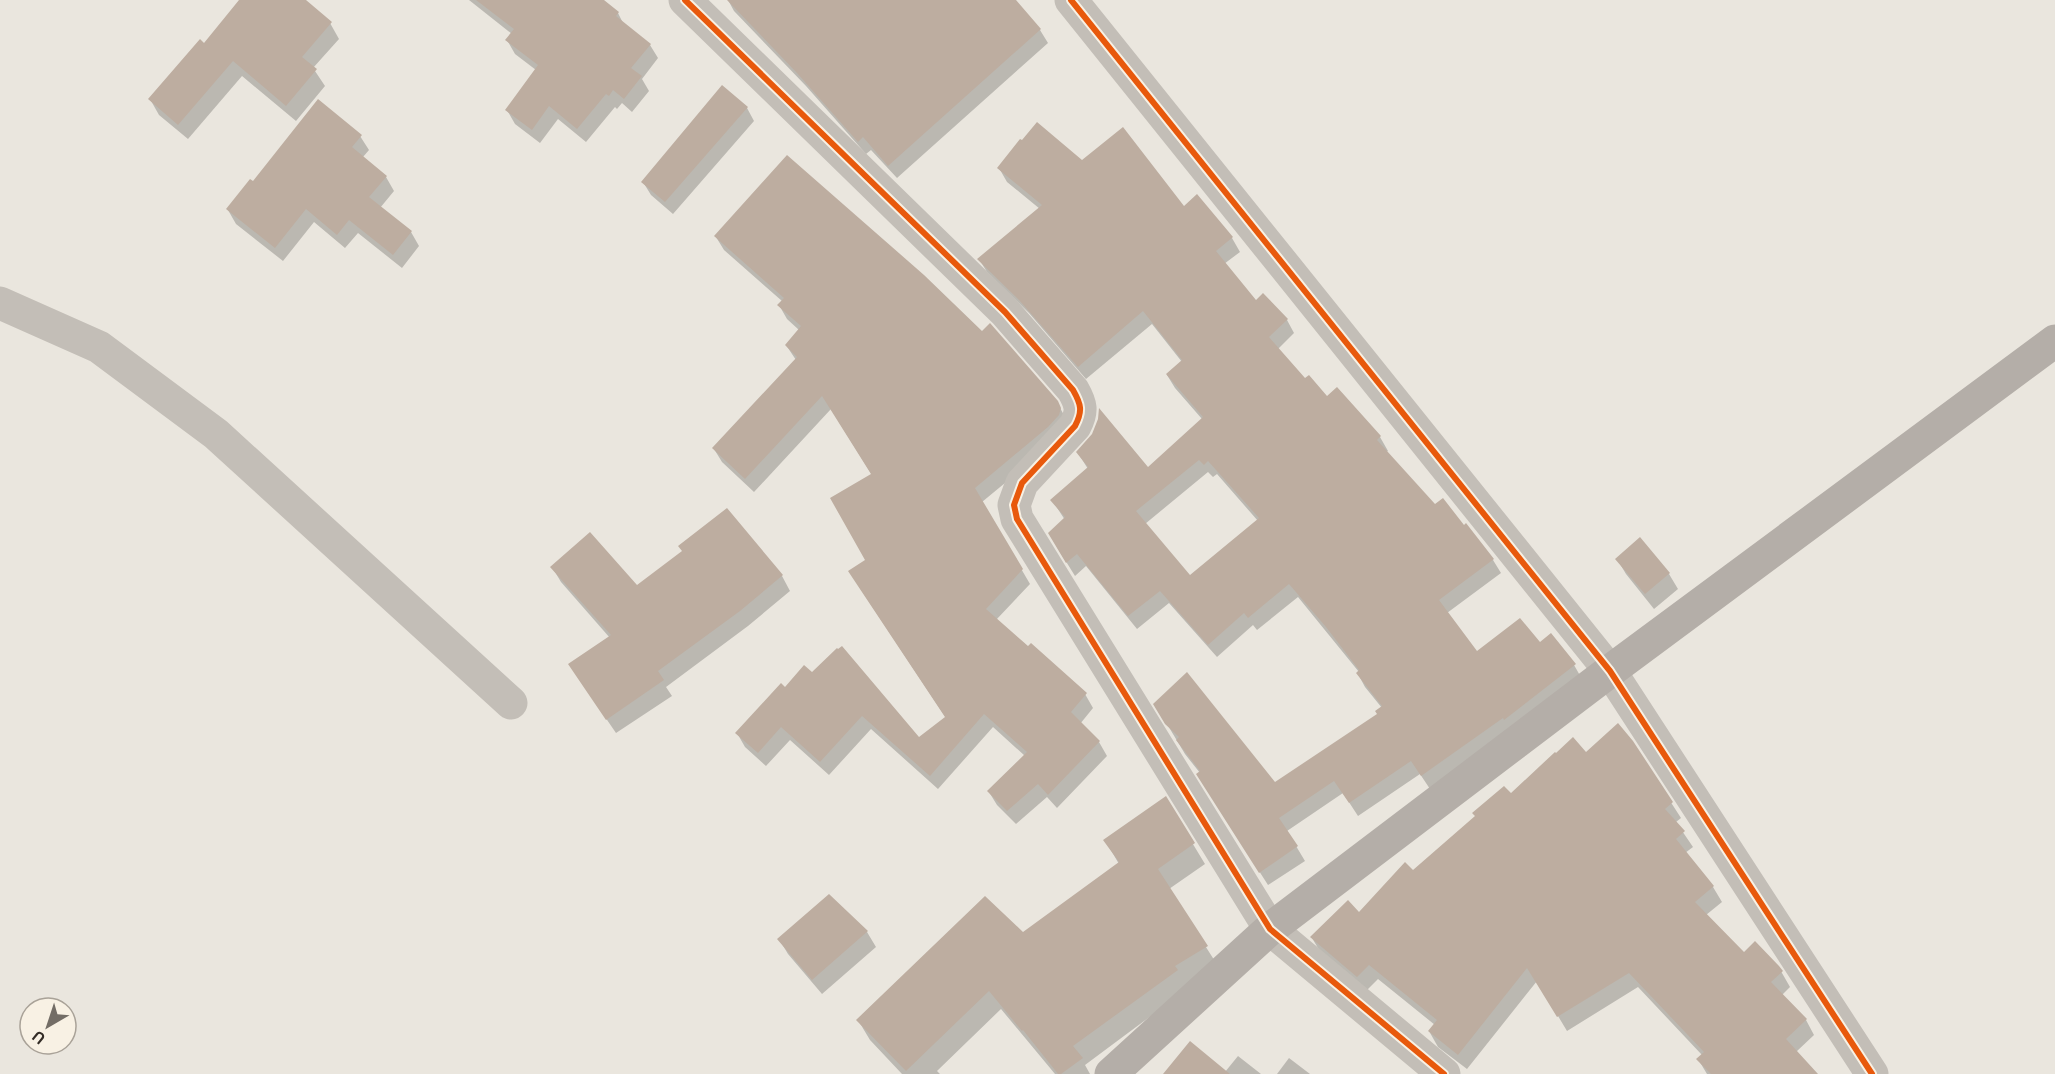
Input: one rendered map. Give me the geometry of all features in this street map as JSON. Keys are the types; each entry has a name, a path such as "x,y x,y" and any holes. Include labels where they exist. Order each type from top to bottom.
{"street":[{"path":"685,0 1005,312 1080,402 1081,415 1075,426 1022,483 1014,505 1017,519 1270,929 1444,1074"},
{"path":"1071,0 1610,671 1872,1074"},
{"path":"0,303 99,347 216,434 511,703"},
{"path":"1111,1074 1270,929 1610,671 2055,341"}],"building":[{"path":"239,0 306,0 332,22 302,57 317,69 286,106 233,61 178,125 148,99 200,39 204,43"},
{"path":"476,0 604,0 619,12 616,16 651,44 631,68 642,76 624,99 613,90 609,96 606,94 577,129 549,106 532,130 505,110 538,65 505,40 514,29"},
{"path":"727,0 1016,0 1041,29 888,166 863,137 858,142 797,73"},
{"path":"722,85 748,107 665,202 641,182"},
{"path":"318,99 362,135 352,147 387,176 369,197 412,231 393,255 349,220 337,235 306,209 275,248 226,209 250,179 253,181"},
{"path":"1037,122 1082,160 1123,127 1184,206 1197,194 1233,237 1216,251 1256,300 1263,293 1288,319 1269,337 1305,378 1309,375 1327,396 1337,387 1381,436 1377,440 1435,504 1443,498 1494,559 1439,600 1477,651 1520,618 1540,642 1551,633 1576,664 1504,720 1503,718 1421,776 1411,761 1349,803 1334,781 1279,818 1298,846 1259,873 1196,774 1200,771 1176,740 1179,737 1165,724 1153,704 1187,672 1275,782 1377,714 1375,711 1382,706 1356,673 1359,670 1289,584 1248,618 1244,613 1208,645 1160,591 1128,616 1077,554 1066,563 1048,533 1065,517 1050,500 1088,467 1076,452 1092,434 1098,419 1099,408 1148,467 1203,417 1166,374 1182,360 1143,311 1078,367 1019,300 977,259 1042,205 997,168 1020,139 1022,140","holes":["1199,460 1204,465 1208,461 1259,518 1190,575 1136,511"]},
{"path":"787,155 924,275 982,331 990,323 1058,401 1061,408 1059,415 1048,427 975,488 1023,569 986,609 1028,646 1031,643 1087,693 1071,712 1100,741 1048,795 1038,784 1007,811 987,791 1027,752 984,714 930,776 862,716 820,762 781,727 758,753 735,733 781,683 785,687 804,665 812,672 842,646 919,737 945,717 848,571 865,560 830,498 871,474 822,396 745,479 712,448 797,357 785,345 801,326 777,305 784,298 714,236"},
{"path":"727,508 783,575 740,611 658,671 664,680 606,720 568,664 611,635 550,567 590,532 637,585 682,551 678,546"},
{"path":"1640,537 1670,573 1645,594 1615,559"},
{"path":"1618,723 1633,741 1673,802 1665,809 1685,831 1676,839 1714,886 1695,902 1744,952 1755,941 1783,971 1771,982 1807,1019 1786,1039 1818,1074 1711,1074 1696,1059 1704,1052 1629,973 1557,1017 1527,968 1458,1055 1428,1031 1437,1020 1369,965 1357,977 1310,937 1348,900 1359,912 1405,862 1413,870 1475,816 1472,813 1504,786 1511,793 1573,737 1586,752"},
{"path":"1166,796 1195,843 1158,869 1208,946 1175,966 1178,970 1073,1046 1083,1058 1061,1074 1058,1074 989,991 906,1071 856,1020 985,896 1023,932 1119,862 1103,840"},
{"path":"829,894 868,931 812,980 777,939"},
{"path":"1190,1041 1230,1074 1163,1074"}],"cycle path":[{"path":"685,0 1005,312 1073,390 1080,408 1078,421 1022,483 1014,505 1017,519 1270,929 1444,1074"},
{"path":"1071,0 1610,671 1872,1074"}]}
